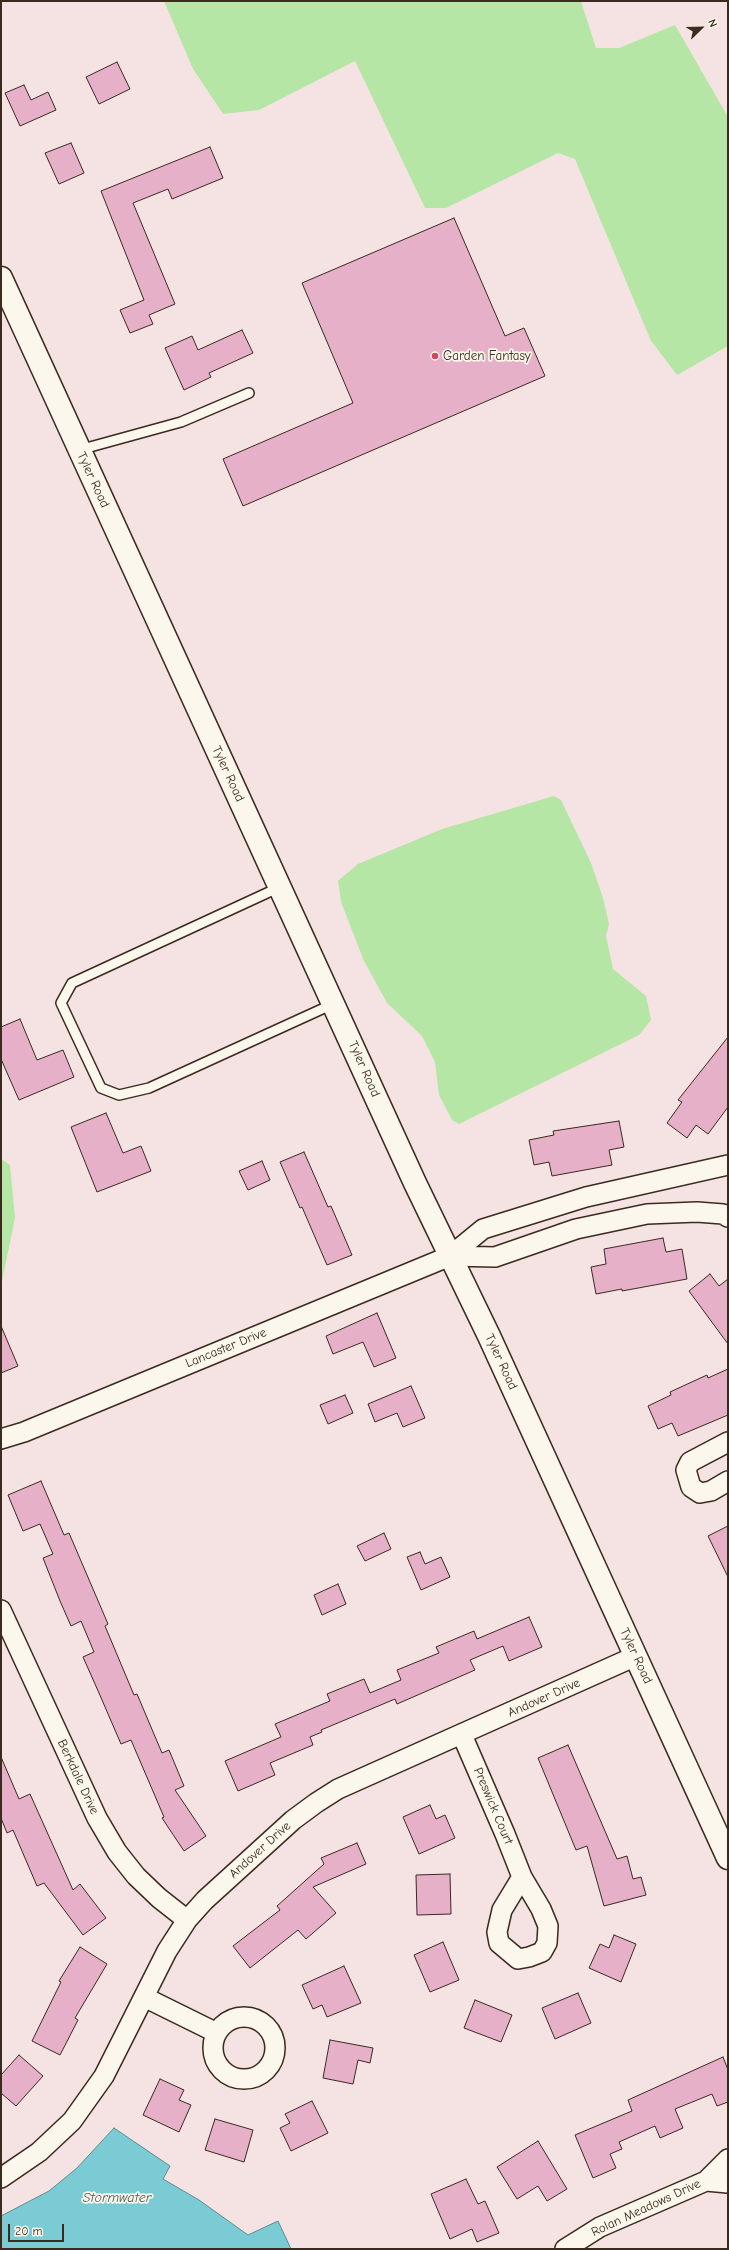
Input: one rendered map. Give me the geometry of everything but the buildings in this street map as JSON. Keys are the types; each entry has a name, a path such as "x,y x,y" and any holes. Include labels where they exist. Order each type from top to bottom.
{"street":[{"name":"Tyler Road","path":"1,278 415,1182 489,1336 728,1858"},
{"path":"450,1256 483,1230 586,1197 728,1165"},
{"path":"586,1197 593,1226"},
{"path":"450,1256 495,1257 576,1229 647,1214 697,1212 723,1214 728,1217"},
{"name":"Lancaster Drive","path":"1,1439 24,1432 450,1256"},
{"path":"728,1442 690,1462 686,1470 691,1487 700,1493 711,1491 728,1481"},
{"name":"Berkdale Drive","path":"1,1610 96,1818 117,1852 136,1876 159,1898 187,1920"},
{"name":"Andover Drive","path":"1,2178 39,2152 77,2115 104,2076 167,1951 187,1920 205,1900 293,1820 338,1789 462,1735 636,1656"},
{"name":"Preswick Court","path":"462,1735 522,1877"},
{"path":"144,1997 217,2033"},
{"name":"Rolan Meadows Drive","path":"565,2249 600,2227 706,2181 728,2159"},
{"name":"Rolan Meadows Drive","path":"706,2181 728,2183"}],"lane":[{"path":"79,450 181,422 249,393"},
{"path":"280,887 72,983 61,1003 64,1010 101,1088 119,1095 149,1088 334,1003"}],"green space":[{"path":"164,1 581,1 596,48 619,48 675,25 728,117 728,346 677,375 651,341 575,159 558,153 446,208 425,208 355,61 259,110 223,114 193,69"},
{"path":"554,796 561,800 591,863 603,898 609,924 606,936 613,969 646,996 651,1020 639,1035 459,1124 452,1120 439,1095 435,1062 422,1036 387,1003 364,961 341,902 338,881 358,864 442,829"},
{"path":"1,1159 10,1165 15,1218 1,1286"}],"water":[{"name":"Stormwater","path":"114,2128 170,2166 163,2179 199,2200 248,2235 278,2221 291,2249 1,2249 1,2216 49,2191 77,2168"}],"place":[{"name":"Garden Fantasy","path":"435,356"}]}
